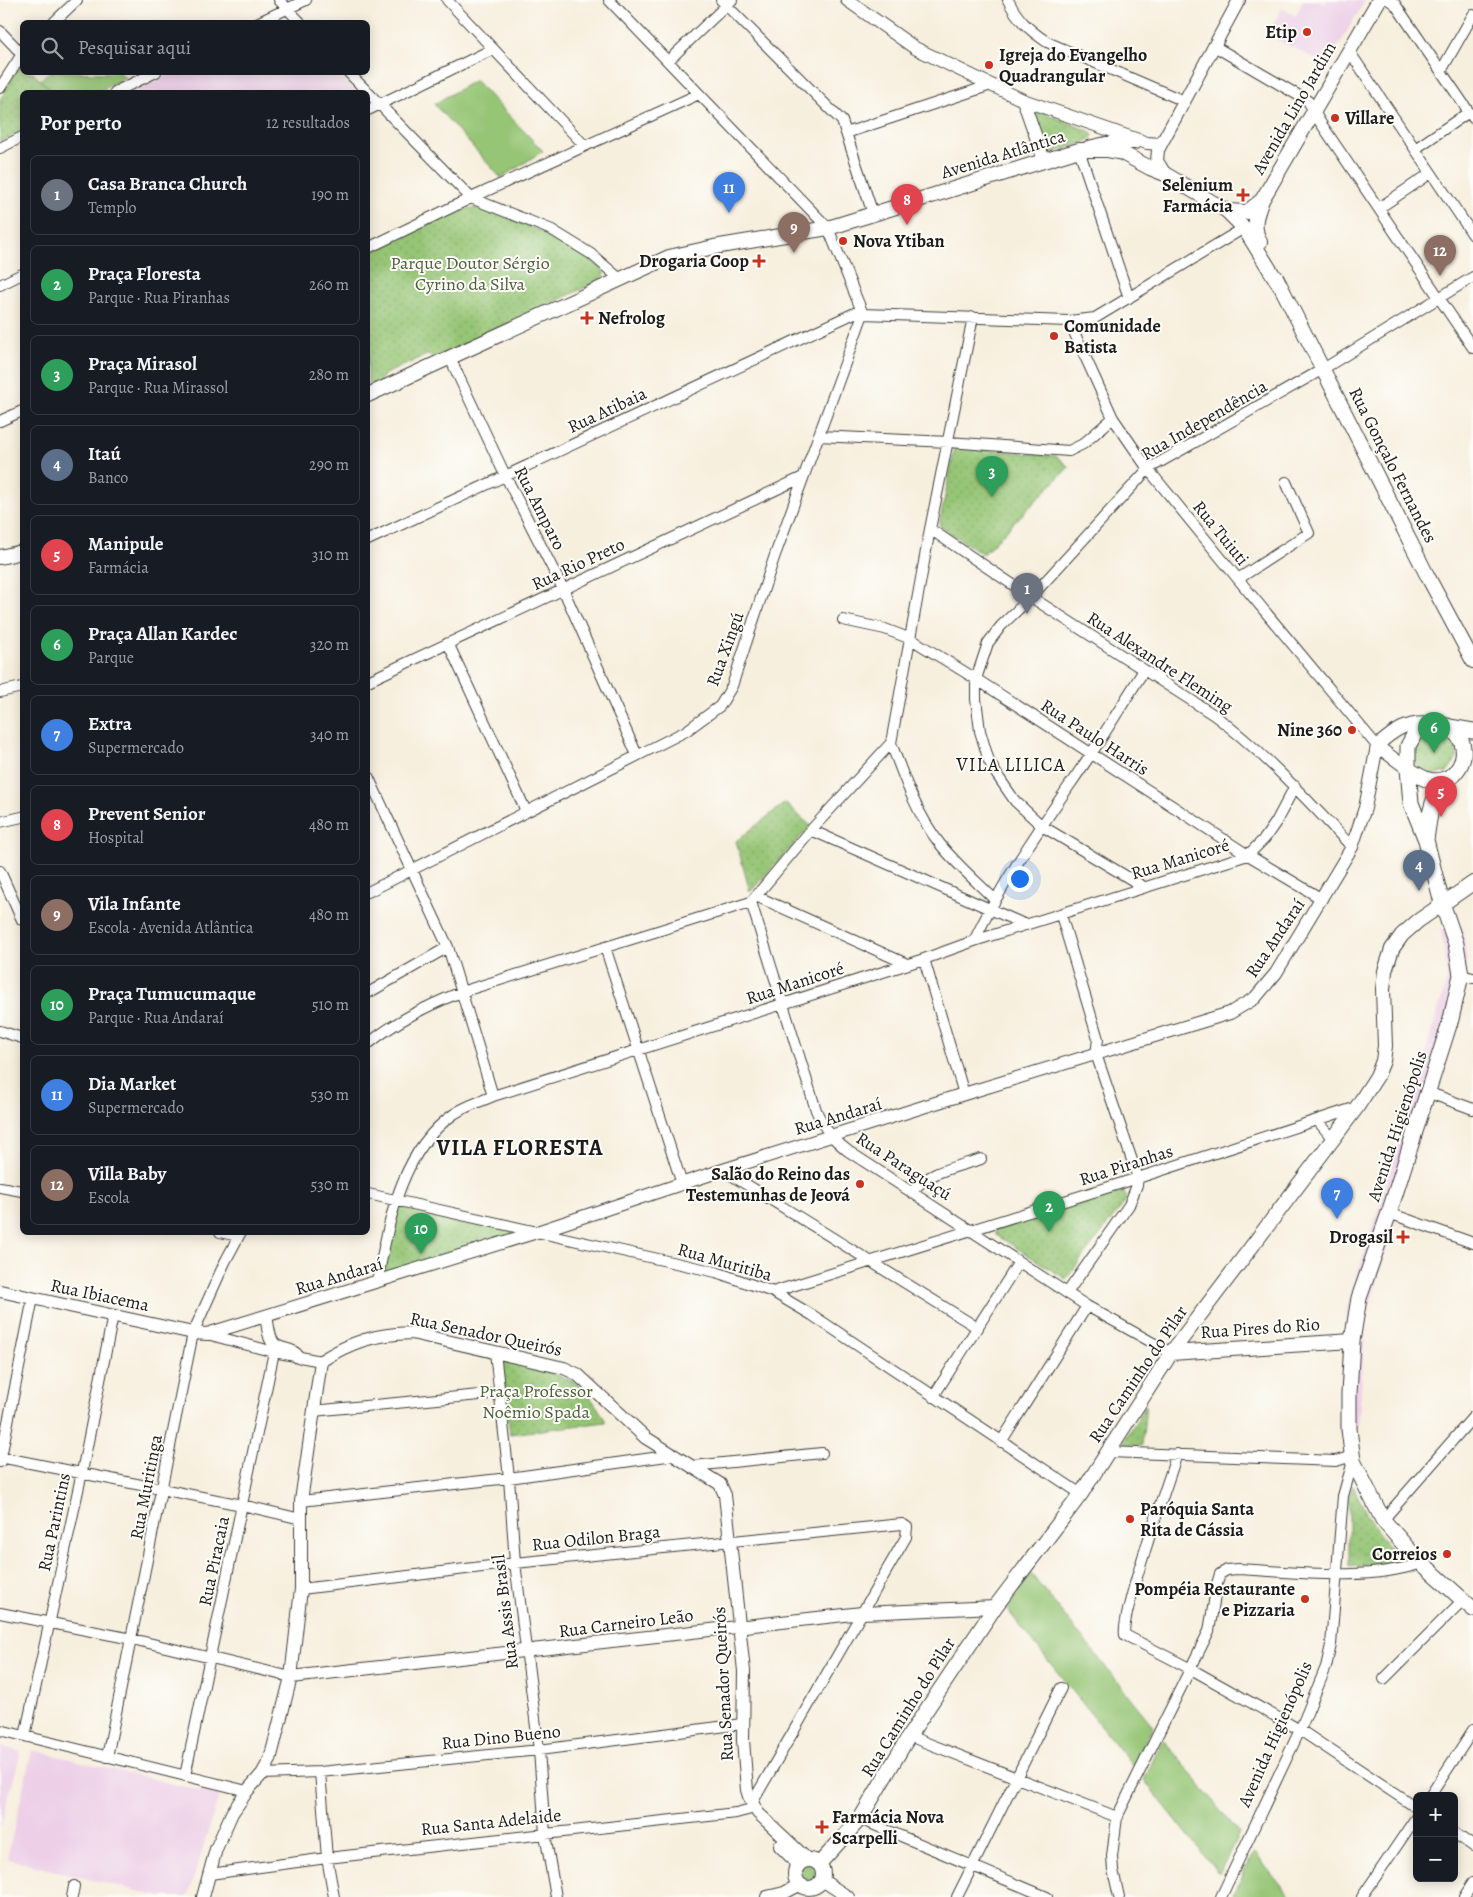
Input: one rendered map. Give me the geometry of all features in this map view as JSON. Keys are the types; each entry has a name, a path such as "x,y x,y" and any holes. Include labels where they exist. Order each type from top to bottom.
{"main road":[{"name":"Avenida Lino Jardim","path":"1227,211 1247,212 1262,200 1379,0"},
{"name":"Avenida Atlântica","path":"370,394 651,264 685,253 828,228 1079,150"},
{"name":"Rua Gonçalo Fernandes","path":"1079,150 1118,152 1165,174 1227,211 1244,228 1280,286"},
{"name":"Rua Gonçalo Fernandes","path":"1262,200 1255,217 1254,229 1280,286 1473,661"},
{"path":"0,558 20,553"},
{"path":"1473,731 1432,724 1418,730 1409,741 1408,769 1423,779 1430,781 1442,780 1473,761"},
{"path":"1448,726 1459,735 1463,748 1462,761 1453,775"},
{"name":"Avenida Higienópolis","path":"1352,1458 1349,1394 1352,1341 1359,1298 1467,976 1442,903 1426,840 1411,803 1408,769"},
{"name":"Avenida Higienópolis","path":"1426,840 1434,800 1453,775"},
{"name":"Rua Caminho do Pilar","path":"808,1863 860,1819 909,1736 995,1607 1081,1494 1171,1353 1357,1107 1378,1076 1383,1061 1385,1024 1383,989 1385,970 1392,949 1402,935 1418,921 1442,903 1473,884"},
{"name":"Rua Pires do Rio","path":"1171,1353 1352,1341"},
{"path":"1352,1458 1383,1520 1422,1563 1468,1604"},
{"path":"808,1863 823,1872 817,1888 801,1889 794,1874 808,1863"}],"street":[{"path":"56,20 77,0"},
{"path":"279,0 298,20"},
{"path":"263,20 306,0"},
{"path":"447,0 585,146"},
{"path":"609,0 828,228 862,312 1069,321 1095,318 1244,228"},
{"path":"847,0 915,48 1023,100 1147,143 1161,144"},
{"path":"1008,0 1017,17 1030,31 1047,42 1184,101"},
{"path":"1165,174 1159,166 1157,159 1161,144 1239,0"},
{"path":"1389,0 1395,4 1471,115 1415,149"},
{"path":"668,61 727,2 842,121 873,214"},
{"path":"1441,71 1473,15"},
{"path":"0,31 20,52"},
{"path":"1214,46 1308,101 1473,348"},
{"path":"370,109 493,49"},
{"path":"1349,51 1473,235"},
{"path":"0,88 20,57"},
{"path":"119,90 150,75"},
{"path":"351,75 365,90"},
{"path":"846,133 991,85"},
{"path":"370,247 471,198 699,94"},
{"path":"370,95 471,198 552,230 591,254 620,280"},
{"path":"1023,100 1044,160"},
{"path":"0,148 20,138"},
{"name":"Avenida Atlântica","path":"1079,150 1106,143 1147,143"},
{"path":"1079,150 1129,298"},
{"path":"1379,208 1431,173"},
{"path":"0,285 20,275"},
{"name":"Rua Independência","path":"1144,887 1042,826 1015,801 989,761 980,732 976,699 976,679 984,653 993,636 1148,469 1323,370 1473,277"},
{"name":"Rua Xingú","path":"370,891 686,731 711,714 726,698 738,671 774,558 862,312"},
{"name":"Rua Atibaia","path":"370,539 505,475 862,312"},
{"path":"974,317 930,529 891,743 905,783 940,844 995,900"},
{"name":"Rua Tuiuti","path":"1069,321 1113,418 1148,469 1377,746"},
{"name":"Rua Amparo","path":"450,358 505,475 563,589 637,755"},
{"path":"0,422 20,412"},
{"path":"818,436 949,442 1069,451 1083,444 1113,418"},
{"name":"Rua Rio Preto","path":"370,680 803,477"},
{"path":"1238,579 1309,533 1286,482"},
{"name":"Rua Alexandre Fleming","path":"930,529 1031,597 1195,701 1231,728 1294,786 1352,847"},
{"name":"Rua Paulo Harris","path":"843,620 885,629 911,639 1248,855 1322,900"},
{"path":"448,643 526,811"},
{"path":"974,941 989,909 1144,670"},
{"path":"0,692 20,687"},
{"path":"1408,769 1377,746 1390,734 1404,726 1432,724"},
{"path":"370,1042 388,1027 430,1005 461,992 753,899 811,830 891,743"},
{"name":"Rua Andaraí","path":"193,1333 207,1334 377,1282 537,1232 723,1170 1230,1013 1255,998 1276,973 1322,900 1352,847 1359,828 1377,746"},
{"path":"1370,782 1378,770 1394,760"},
{"path":"370,780 448,947 493,1096"},
{"name":"Rua Manicoré","path":"377,1282 396,1201 410,1165 426,1140 455,1113 493,1096 1248,855 1265,838 1276,822 1294,786"},
{"path":"0,822 20,817"},
{"path":"811,830 1026,925"},
{"path":"0,871 20,916"},
{"path":"753,899 907,964"},
{"name":"Rua Paraguaçú","path":"753,899 816,1110 821,1122 831,1136 848,1150 1087,1306 1171,1353"},
{"path":"1061,915 1098,1040 1096,1054 1138,1178 1129,1205 1067,1293"},
{"path":"370,992 448,947"},
{"path":"605,947 682,1184"},
{"path":"924,959 964,1094"},
{"path":"0,1031 20,1037"},
{"path":"1427,1092 1473,1108"},
{"name":"Rua Piranhas","path":"773,1292 1138,1178 1357,1107"},
{"path":"1317,1120 1333,1139"},
{"path":"912,1192 919,1183 930,1176 981,1159"},
{"path":"723,1170 873,1261 978,1328"},
{"path":"0,1187 20,1191"},
{"name":"Rua Muritiba","path":"370,1194 716,1272 773,1292 812,1315 1081,1494"},
{"path":"1389,1213 1473,1243"},
{"name":"Rua Muritinga","path":"107,1757 193,1333 239,1235"},
{"path":"933,1397 1019,1262"},
{"name":"Rua Ibiacema","path":"0,1291 193,1333"},
{"path":"33,1298 0,1459 82,1472 301,1519"},
{"path":"1001,1442 1087,1306"},
{"name":"Rua Parintins","path":"25,1736 82,1472 113,1315"},
{"path":"266,1316 270,1339 274,1344 295,1352 298,1357"},
{"name":"Rua Senador Queirós","path":"322,1361 341,1348 370,1337 412,1333 564,1368 577,1374 646,1438 720,1484 725,1491 744,1671 742,1724 746,1784 753,1806"},
{"path":"203,1897 216,1849 232,1813 247,1791 262,1774 270,1760 292,1677 301,1588 301,1501 322,1361 274,1352 207,1334"},
{"name":"Rua Piracaia","path":"185,1776 274,1352"},
{"name":"Rua Assis Brasil","path":"495,1352 510,1478 515,1563 539,1750 545,1834 556,1897"},
{"path":"313,1411 500,1394"},
{"path":"1383,1520 1473,1417"},
{"path":"1109,1452 1336,1461 1352,1458"},
{"path":"693,1466 822,1453"},
{"path":"1178,1454 1131,1596 1124,1631 1125,1635 1191,1669 1300,1730 1413,1805"},
{"path":"301,1501 510,1478 674,1455"},
{"name":"Avenida Higienópolis","path":"1221,1897 1300,1730 1326,1667 1331,1644 1343,1496 1352,1458"},
{"name":"Rua Odilon Braga","path":"301,1588 515,1563 895,1523 902,1524 907,1527 906,1537 862,1613"},
{"path":"1119,1897 1113,1870 1113,1837 1117,1817 1191,1669 1211,1624 1220,1574 1237,1568 1356,1574 1411,1567 1422,1563"},
{"path":"1384,1679 1468,1604"},
{"name":"Rua Carneiro Leão","path":"292,1677 862,1613 983,1606 995,1607"},
{"path":"0,1613 132,1639 292,1677"},
{"path":"808,1863 768,1824 753,1806 862,1613"},
{"path":"957,1897 1062,1688"},
{"name":"Rua Dino Bueno","path":"262,1774 320,1772 539,1750 742,1724"},
{"path":"0,1730 247,1791"},
{"path":"1433,1792 1473,1730"},
{"path":"909,1736 1117,1817"},
{"path":"320,1772 326,1858 334,1897"},
{"name":"Rua Santa Adelaide","path":"210,1874 326,1858 736,1813 753,1806"},
{"path":"860,1819 1047,1897"},
{"path":"1362,1897 1413,1822"},
{"path":"1458,1836 1473,1846"},
{"path":"1464,1897 1473,1883"},
{"path":"72,1897 74,1886"},
{"path":"817,1888 848,1897"},
{"path":"766,1897 801,1889"}],"shaded area":[{"name":"Etip","path":"1303,0 1318,0 1325,4 1327,0 1363,0 1364,2 1327,66 1267,35 1282,8 1296,16"},
{"path":"169,75 338,75 354,90 138,90"},
{"path":"1462,926 1467,960 1366,1320 1358,1433 1339,1433 1347,1307 1381,1202 1447,980 1441,929"},
{"path":"0,1746 21,1752 0,1829"},
{"path":"32,1750 219,1795 188,1897 161,1897 7,1859"}],"green space":[{"path":"20,63 20,75 35,75 51,90 20,90 20,132 0,142 0,100"},
{"path":"46,75 123,75 125,77 102,90 51,90 40,80"},
{"path":"475,80 543,151 501,178 434,104"},
{"path":"1035,109 1091,132 1093,136 1074,146 1052,153 1047,152 1032,111"},
{"name":"Parque Doutor Sérgio Cyrino da Silva","path":"478,208 491,211 547,235 592,261 604,272 603,279 435,358 427,355 385,374 378,384 370,388 370,253 460,209"},
{"path":"955,447 1056,456 1069,467 983,554 939,526"},
{"path":"1430,730 1447,734 1456,744 1457,758 1447,772 1430,775 1415,765 1416,740"},
{"path":"785,803 811,826 750,892 736,841"},
{"path":"1124,1191 1126,1201 1066,1279 996,1235 995,1228"},
{"path":"399,1206 526,1234 383,1275"},
{"name":"Praça Professor Noêmio Spada","path":"500,1359 552,1373 578,1384 594,1402 606,1422 510,1434"},
{"path":"1146,1405 1142,1445 1122,1444"},
{"path":"1353,1486 1380,1535 1403,1561 1349,1567 1349,1496"},
{"path":"1031,1574 1153,1726 1133,1766 1005,1607"},
{"path":"1163,1739 1239,1833 1219,1874 1144,1780"},
{"path":"1254,1852 1290,1897 1237,1897 1234,1894"},
{"path":"808,1863 815,1866 818,1873 815,1880 808,1883 801,1880 798,1873 801,1866"}],"place":[{"name":"Etip","path":"1307,32"},
{"name":"Igreja do Evangelho Quadrangular","path":"989,65"},
{"name":"Villare","path":"1335,118"},
{"name":"Selenium Farmácia","path":"1243,195"},
{"name":"Dia Market","path":"729,213"},
{"name":"Prevent Senior","path":"907,225"},
{"name":"Nova Ytiban","path":"843,241"},
{"name":"Vila Infante","path":"794,253"},
{"name":"Drogaria Coop","path":"759,261"},
{"name":"Villa Baby","path":"1440,276"},
{"name":"Nefrolog","path":"587,318"},
{"name":"Comunidade Batista","path":"1054,336"},
{"name":"Praça Mirasol","path":"992,497"},
{"name":"Casa Branca Church","path":"1027,614"},
{"name":"Nine 360","path":"1352,730"},
{"name":"Praça Allan Kardec","path":"1434,753"},
{"name":"Manipule","path":"1441,817"},
{"name":"Itaú","path":"1419,891"},
{"name":"Salão do Reino das Testemunhas de Jeová","path":"860,1184"},
{"name":"Extra","path":"1337,1219"},
{"name":"Praça Floresta","path":"1049,1232"},
{"name":"Drogasil","path":"1403,1237"},
{"name":"Praça Tumucumaque","path":"421,1254"},
{"name":"Paróquia Santa Rita de Cássia","path":"1130,1519"},
{"name":"Correios","path":"1447,1554"},
{"name":"Pompéia Restaurante e Pizzaria","path":"1305,1599"},
{"name":"Farmácia Nova Scarpelli","path":"822,1827"}],"district":[{"name":"VILA LILICA","path":"1011,765"},
{"name":"VILA FLORESTA","path":"520,1148"}]}
